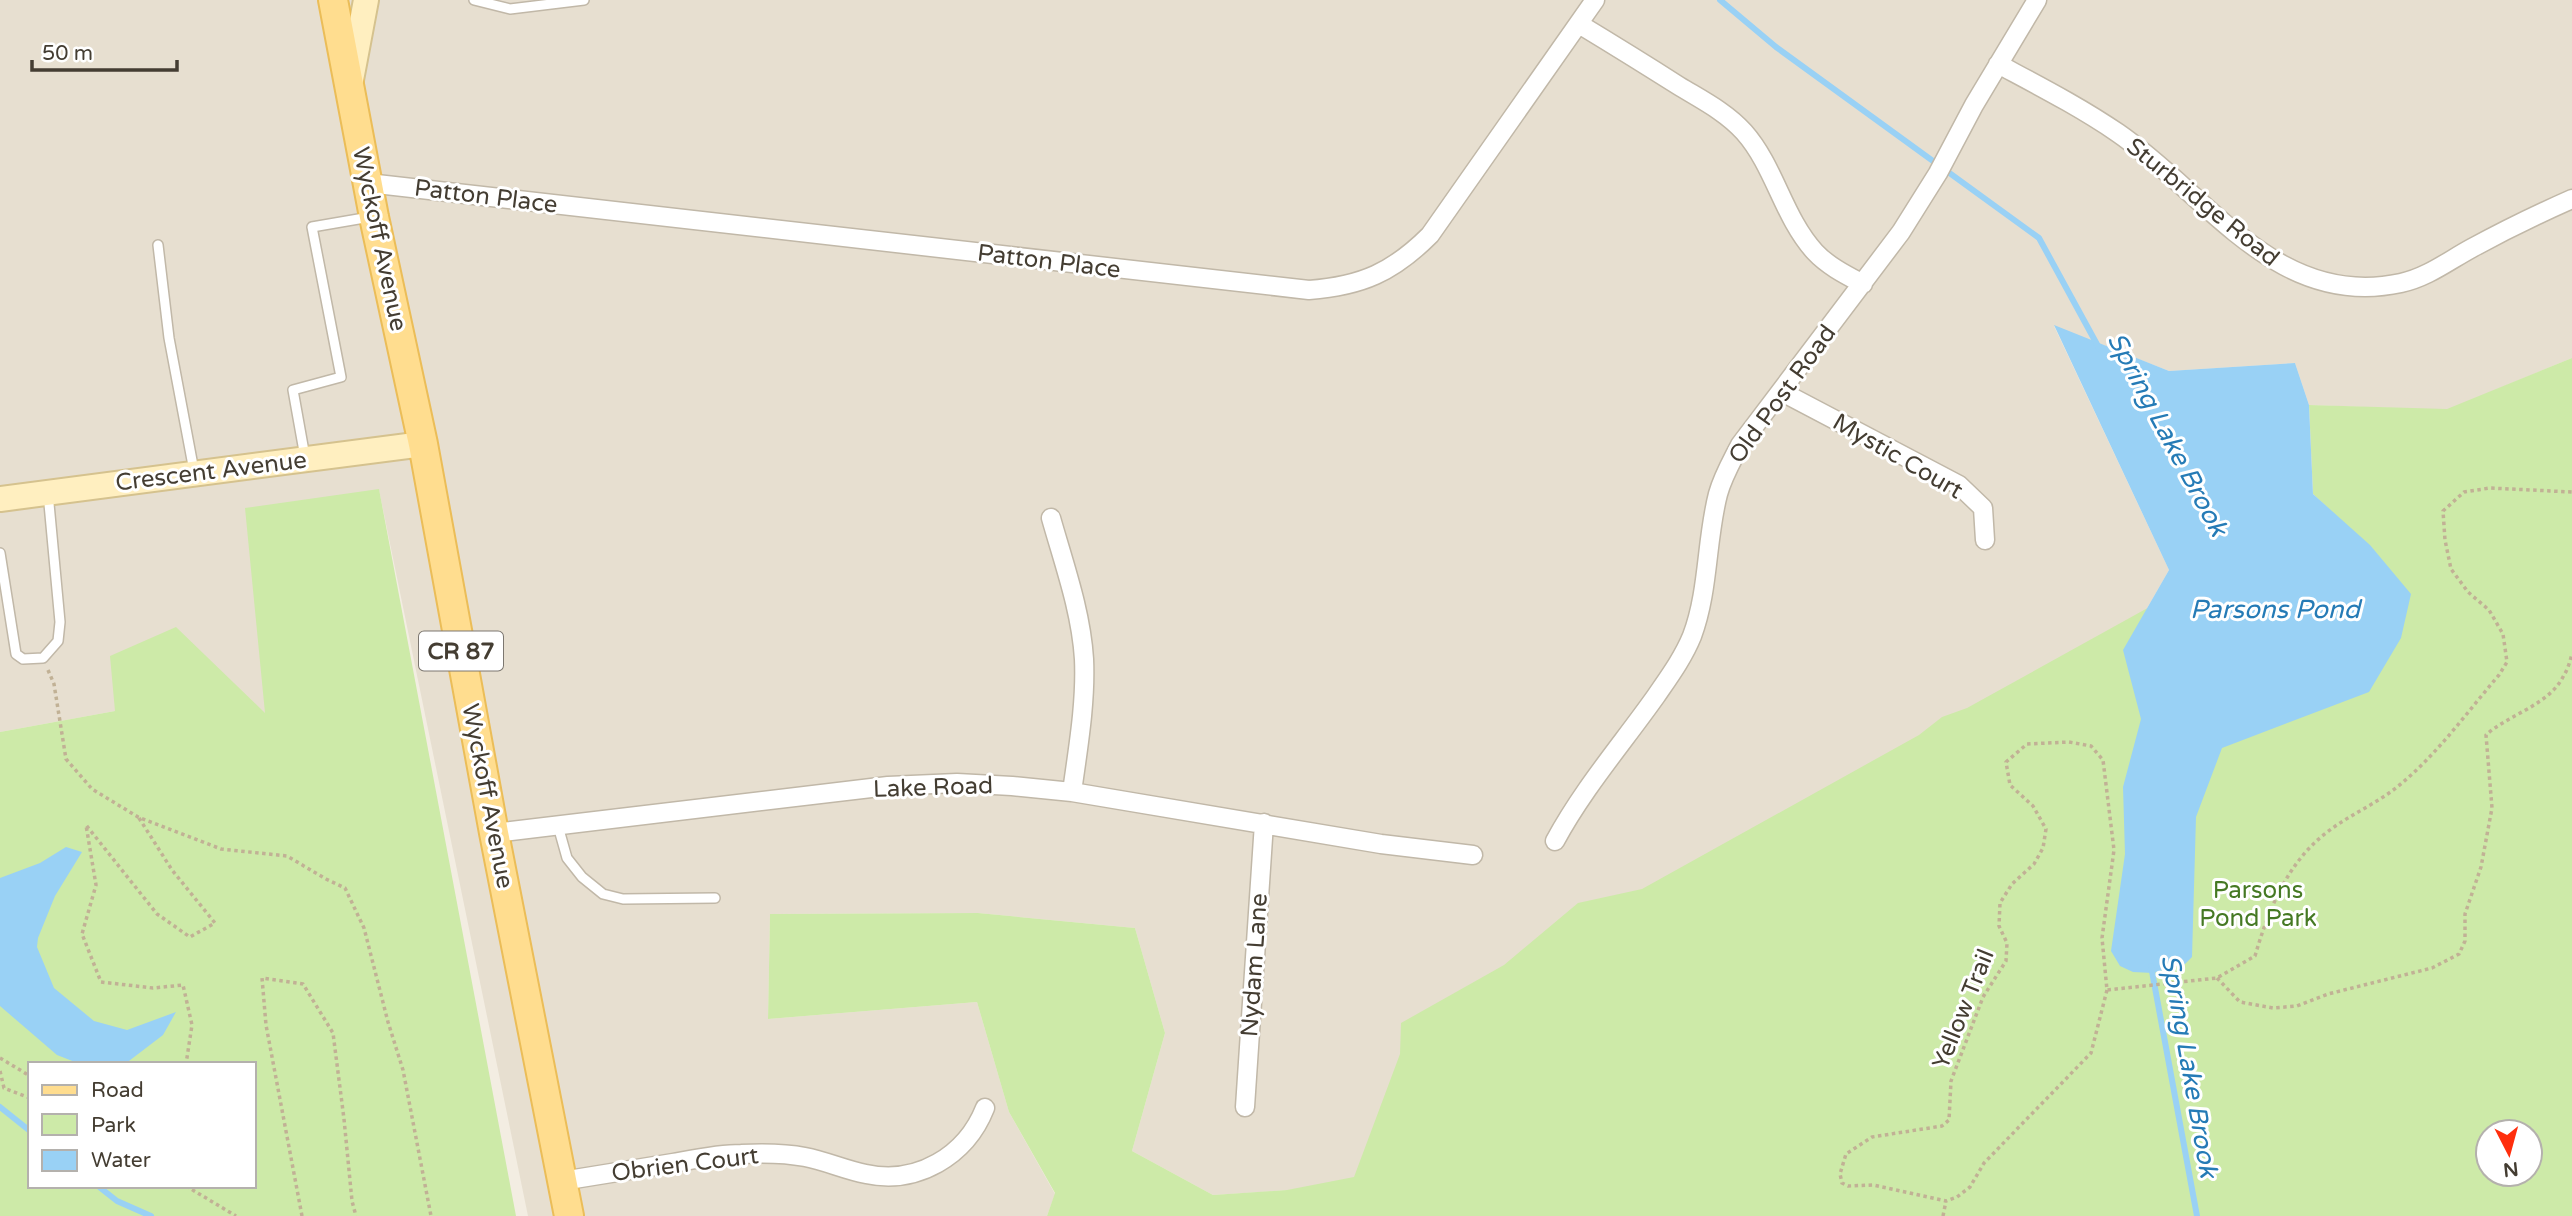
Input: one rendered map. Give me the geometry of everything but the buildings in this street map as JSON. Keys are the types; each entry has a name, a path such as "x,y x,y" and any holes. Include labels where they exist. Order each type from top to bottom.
{"main road":[{"name":"Wyckoff Avenue","path":"332,0 374,217 423,444 494,833 569,1216"}],"street":[{"name":"Wyckoff Avenue","path":"349,88 366,0"},
{"name":"Patton Place","path":"368,183 1309,290 1338,288 1366,281 1392,268 1430,235 1595,0"},
{"name":"Old Post Road","path":"1555,841 1574,807 1617,752 1680,660 1692,635 1718,494 1740,445 1863,284 1926,193 2037,0"},
{"path":"1579,24 1725,114 1762,155 1801,233 1815,252 1831,266 1863,284"},
{"name":"Sturbridge Road","path":"1998,64 2118,133 2154,160 2266,257 2316,281 2342,286 2371,287 2402,283 2430,273 2523,221 2572,199"},
{"name":"Mystic Court","path":"1782,391 1959,485 1983,508 1986,540"},
{"name":"Crescent Avenue","path":"0,499 423,444"},
{"path":"1051,518 1079,622 1084,659 1084,696 1072,792"},
{"name":"Lake Road","path":"494,833 888,786 957,783 1072,792 1371,843 1473,855"},
{"name":"Nydam Lane","path":"1245,1107 1264,823"},
{"name":"Obrien Court","path":"562,1181 726,1154 766,1153 805,1157 865,1174 888,1177 910,1174 932,1167 952,1154 969,1138 985,1108"}],"lane":[{"path":"474,0 510,9 584,0"},
{"path":"305,458 293,390 341,377 312,227 374,217"},
{"path":"158,245 169,338 194,472"},
{"path":"0,553 16,654 23,659 43,658 58,641 60,622 48,492"},
{"path":"558,826 567,858 582,877 603,894 623,899 715,898"}],"path":[{"path":"2107,990 2217,978 2255,956 2272,906 2305,852 2326,833 2375,803 2420,767 2499,675 2507,662 2502,634 2489,610 2468,592 2451,569 2445,540 2444,511 2464,492 2490,488 2572,492"},
{"path":"2217,978 2239,1002 2273,1008 2297,1006 2328,994 2432,968 2459,954 2465,941 2465,914 2481,867 2492,808 2486,735 2499,723 2545,698 2564,678 2572,654"},
{"path":"43,658 54,684 66,759 92,789 138,817 221,849 287,856 345,888 364,928 403,1070 431,1216"},
{"name":"Yellow Trail","path":"2069,742 2091,747 2103,760 2114,850 2102,938 2107,990 2091,1053 1984,1163 1970,1187 1946,1201 1873,1185 1848,1186 1842,1183 1840,1174 1846,1154 1872,1137 1942,1126 1949,1120 1951,1081 1983,997 2006,961 2007,943 1999,926 2000,903 2012,884 2034,864 2043,848 2046,829 2033,806 2010,785 2006,762 2027,744 2069,742"},
{"path":"138,817 172,870 215,923 190,937 157,914 86,825 96,884 82,934 101,982 153,988 183,985 192,1025 186,1062"},
{"path":"302,1216 266,1024 262,978 303,984 333,1033 356,1216"},
{"path":"0,1058 28,1075"},
{"path":"0,1071 4,1088 28,1097"},
{"path":"189,1188 236,1216"},
{"path":"1943,1216 1946,1201"}],"shaded area":[{"path":"0,0 2572,0 2572,358 2447,410 2309,405 2295,363 2169,371 2054,326 2169,570 2123,650 1351,1186 1213,1195 1132,1151 1165,1033 1135,928 978,913 770,914 768,1019 977,1002 1009,1112 1055,1194 1047,1216 528,1216 379,490 266,714 115,711 0,732"}],"green space":[{"name":"Parsons Pond Park","path":"2572,358 2572,1216 1047,1216 1055,1193 1009,1112 977,1002 768,1019 770,914 978,913 1135,928 1165,1033 1132,1151 1213,1195 1287,1190 1354,1177 1400,1054 1401,1023 1504,965 1578,903 1642,889 1919,735 1942,717 1967,708 2328,508 2313,494 2309,405 2447,409"},
{"path":"379,489 516,1216 0,1216 0,732 115,711 110,656 176,627 265,713 245,508"}],"water":[{"name":"Parsons Pond","path":"2054,325 2169,371 2295,363 2309,405 2313,494 2370,545 2411,594 2401,638 2369,692 2222,748 2196,817 2192,957 2185,964 2153,973 2133,972 2120,966 2111,951 2125,854 2123,787 2141,719 2123,650 2169,570"},
{"path":"66,847 82,852 55,896 38,938 37,947 54,988 94,1021 127,1030 176,1012 163,1035 128,1062 75,1062 57,1055 0,1006 0,878 40,863"}],"waterway":[{"name":"Spring Lake Brook","path":"1720,0 1776,47 2039,238 2099,348"},
{"name":"Spring Lake Brook","path":"2151,966 2197,1216"},
{"path":"0,1107 28,1129"},
{"path":"101,1188 117,1201 151,1216"}]}
